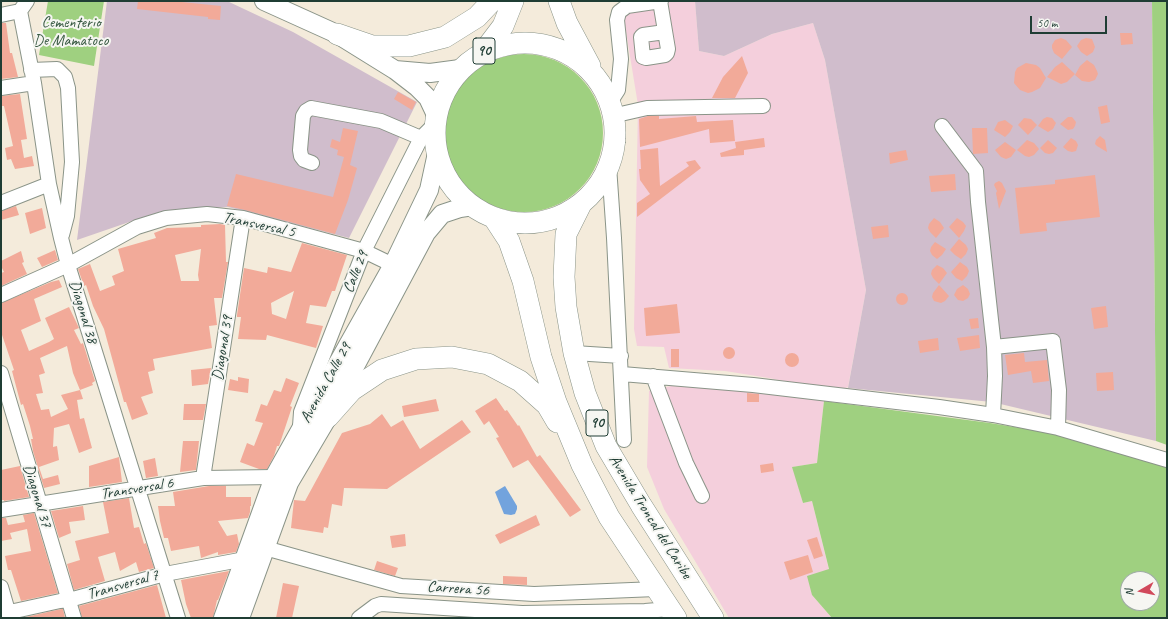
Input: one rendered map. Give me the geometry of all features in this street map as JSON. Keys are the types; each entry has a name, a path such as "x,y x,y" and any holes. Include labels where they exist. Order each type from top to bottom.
{"highway":[{"path":"337,34 372,46 409,46 445,37 477,17 492,1"},
{"name":"90","path":"513,1 502,26 484,51 460,69 444,90 431,126 435,138 437,153 444,173 457,192 472,206 494,218 512,222 530,223 542,221 566,213 581,204 597,187 609,166 614,147 615,128 605,90 594,74 567,23 559,1"},
{"name":"90","path":"484,51 513,42 543,43 571,54 594,74"},
{"name":"Avenida Troncal del Caribe","path":"581,204 566,234 564,276 566,307 574,353 585,393 606,446 641,505 713,618"},
{"name":"Avenida Troncal del Caribe","path":"494,218 509,241 523,281 541,357 556,402 582,465 609,517 673,614"},
{"path":"328,418 352,390 382,370 416,358 452,356 488,364 520,381 546,405 582,465"}],"main road":[{"path":"264,1 337,34 395,70 417,87 428,98 431,126"},
{"path":"395,70 430,73 460,69"},
{"name":"Avenida Calle 29","path":"223,618 274,477 393,265 429,190 437,153"},
{"name":"Avenida Calle 29","path":"240,618 289,483 328,418 426,234 442,214 472,206"}],"street":[{"path":"665,32 661,1 628,6 619,12 617,20 621,59 618,90 611,110 763,106"},
{"path":"1,15 23,6"},
{"name":"Diagonal 38","path":"23,6 32,76 49,184 61,238 68,265 178,618"},
{"path":"1,88 32,76 57,69 65,77 68,88 72,162 67,216 61,238"},
{"path":"312,163 304,160 301,156 300,150 303,116 306,111 311,108 381,122 431,126"},
{"name":"Calle 29","path":"301,429 301,412 364,251 431,126"},
{"path":"942,126 976,171 994,347 995,376 993,415"},
{"path":"609,166 622,374 624,440"},
{"path":"1,203 49,184"},
{"name":"Transversal 5","path":"1,295 68,265 138,227 166,218 207,214 243,218 364,251 393,265"},
{"name":"Diagonal 39","path":"203,478 243,218"},
{"path":"994,347 1053,341 1059,390 1058,428"},
{"path":"574,353 620,356"},
{"name":"Diagonal 37","path":"1,373 74,618"},
{"path":"622,374 753,385 939,407 993,415 1058,428 1167,460"},
{"path":"653,376 686,463 702,496"},
{"name":"Transversal 6","path":"1,510 203,478 274,477"},
{"name":"Carrera 56","path":"265,548 401,586 534,594 656,589"},
{"name":"Transversal 7","path":"6,614 69,600 165,574 245,559"},
{"path":"1,587 6,614"},
{"path":"359,618 375,606 381,604 522,613 645,611 673,614"}],"shaded area":[{"path":"107,1 227,1 293,32 417,102 349,238 228,207 172,211 138,219 77,240"},
{"path":"621,1 695,1 699,51 724,56 772,34 813,23 825,60 866,290 848,387 840,390 812,387 725,371 669,368 664,347 637,346 634,329 638,105"},
{"path":"695,1 1152,1 1156,441 992,402 848,388 866,290 825,60 813,23 772,34 724,56 699,51"},
{"path":"671,386 759,389 824,401 817,463 793,467 803,503 812,501 829,570 812,595 832,618 729,618 664,509 647,467 649,391"}],"green space":[{"name":"Cementerio De Mamatoco","path":"48,1 104,1 94,66 39,55"},
{"path":"1152,1 1167,1 1167,445 1156,441"},
{"path":"532,54 547,57 561,63 580,77 590,89 600,110 603,133 600,156 590,177 580,189 568,199 547,209 532,212 516,212 501,209 480,199 468,189 458,177 448,156 446,148 445,125 448,110 458,89 468,77 480,67 501,57 509,55"},
{"path":"824,401 990,423 1081,438 1167,464 1167,618 832,618 812,595 807,576 829,569 812,501 803,503 792,467 817,463"}],"water":[{"path":"505,486 517,506 515,514 504,514 495,492"}],"building":[{"path":"138,1 172,1 221,6 220,20 208,19 208,17 137,9"},
{"path":"1,23 6,23 10,53 12,53 18,77 1,79"},
{"path":"1120,33 1132,33 1133,44 1121,45"},
{"path":"1061,38 1066,40 1072,47 1062,59 1054,53 1052,48 1055,40"},
{"path":"1086,38 1092,39 1095,47 1093,52 1087,56 1081,52 1077,46 1081,40"},
{"path":"742,56 748,73 735,98 712,98 723,77"},
{"path":"1087,60 1094,65 1098,74 1095,80 1089,82 1082,81 1075,75 1080,66"},
{"path":"1062,62 1075,74 1067,82 1061,84 1047,77 1055,67"},
{"path":"1026,63 1036,65 1040,68 1046,78 1040,88 1028,93 1020,90 1014,83 1017,68"},
{"path":"398,92 416,102 412,110 394,99"},
{"path":"20,94 27,139 21,140 24,158 32,156 34,166 15,169 11,159 7,160 5,148 13,146 4,106 1,106 1,96"},
{"path":"1107,105 1110,122 1101,124 1098,107"},
{"path":"648,116 659,116 659,119 696,116 697,122 733,120 735,141 710,143 709,129 640,147 639,119"},
{"path":"1047,117 1052,118 1056,123 1053,129 1048,132 1038,126 1043,119"},
{"path":"1068,117 1072,117 1076,122 1073,129 1068,130 1060,124"},
{"path":"1024,118 1031,119 1037,125 1028,135 1018,125"},
{"path":"1005,120 1013,126 1005,137 994,130 998,122"},
{"path":"343,128 358,131 350,165 357,168 348,200 335,234 227,206 236,174 333,197 344,157 337,155 338,150 330,147 332,139 340,142"},
{"path":"972,128 987,128 988,153 973,154"},
{"path":"1100,136 1105,140 1107,152 1095,144 1096,140"},
{"path":"764,138 765,147 744,150 744,155 721,157 720,153 736,148 735,142"},
{"path":"1071,138 1076,141 1078,145 1076,151 1072,152 1063,147"},
{"path":"1027,140 1034,143 1039,149 1034,155 1029,157 1017,150"},
{"path":"1048,140 1057,148 1053,153 1049,154 1045,153 1040,148"},
{"path":"1005,142 1016,150 1011,157 1006,159 1001,157 995,150"},
{"path":"658,148 660,186 689,166 686,162 695,160 701,168 637,217 637,203 650,194 640,180 640,150"},
{"path":"906,150 908,160 890,164 889,153"},
{"path":"955,174 956,190 931,192 929,176"},
{"path":"1095,175 1100,217 1046,223 1047,231 1020,234 1015,188 1055,184 1055,180"},
{"path":"999,181 1002,183 1006,191 999,209 996,193 997,191 994,185"},
{"path":"16,206 19,215 1,220 1,211"},
{"path":"42,208 46,228 30,234 25,213"},
{"path":"934,218 940,222 944,228 936,238 928,228 929,224"},
{"path":"957,218 966,226 959,238 949,227"},
{"path":"201,225 225,225 226,262 228,262 222,298 214,298 217,325 209,326 212,348 153,359 155,370 148,372 153,393 141,397 148,414 132,420 126,402 124,402 104,329 93,306 86,285 84,286 78,269 90,264 100,291 115,285 112,276 124,271 118,249 156,238 154,233 167,228 201,227","holes":["201,249 198,275 199,281 181,281 175,255"]},
{"path":"888,225 889,237 873,239 871,227"},
{"path":"959,239 968,249 966,254 961,259 950,250"},
{"path":"935,242 946,249 937,259 930,251"},
{"path":"302,243 347,255 335,291 332,291 326,307 310,305 306,323 323,326 316,348 267,335 266,340 238,339 241,317 237,317 237,315 244,268 267,273 268,267 291,272","holes":["294,291 286,319 272,314 271,303"]},
{"path":"55,250 58,260 42,267 37,258"},
{"path":"21,251 24,262 22,263 27,274 1,286 1,273 4,272 1,266 1,261"},
{"path":"960,262 967,267 969,271 967,276 962,281 956,278 951,272"},
{"path":"937,265 943,268 947,273 939,284 931,274 932,270"},
{"path":"59,280 62,287 34,299 41,321 21,330 29,351 54,339 45,318 69,307 79,328 74,330 81,344 83,343 95,381 92,383 93,385 80,390 83,399 77,400 80,419 84,418 92,448 79,453 69,424 54,428 53,447 57,446 59,460 39,467 43,479 58,475 60,484 44,488 33,451 31,439 33,439 30,426 23,404 21,405 12,371 14,370 1,332 1,303","holes":["67,346 73,373 80,390 61,395 68,409 51,417 49,409 41,410 36,394 43,393 39,375 45,373 40,358"]},
{"path":"939,285 949,296 941,303 934,301 932,297"},
{"path":"963,285 968,289 970,294 968,298 963,301 958,300 954,295 957,289"},
{"path":"900,293 904,293 908,299 904,305 900,305 896,301 896,297"},
{"path":"677,304 680,333 646,336 644,308"},
{"path":"1106,306 1108,327 1094,329 1091,308"},
{"path":"978,318 979,328 971,329 969,319"},
{"path":"979,335 980,348 960,351 957,338"},
{"path":"938,338 939,350 920,353 918,341"},
{"path":"731,347 734,348 734,358 727,359 724,358 723,351 724,348"},
{"path":"671,349 679,349 679,367 671,367"},
{"path":"789,353 795,353 799,357 799,363 795,367 789,367 785,363 785,357"},
{"path":"1024,353 1025,362 1047,360 1049,381 1033,383 1031,371 1008,375 1005,355"},
{"path":"211,368 208,384 192,386 191,370"},
{"path":"1113,372 1114,390 1097,391 1096,373"},
{"path":"238,377 249,379 248,393 228,390 230,379 238,381"},
{"path":"286,378 299,383 290,406 292,407 279,446 277,446 274,456 267,469 259,469 240,462 247,443 254,446 263,423 255,421 261,404 267,406 274,390 281,392"},
{"path":"747,393 759,394 759,402 747,402"},
{"path":"496,398 505,411 507,410 518,426 519,425 537,457 540,455 581,510 570,517 528,460 513,468 496,438 499,437 489,421 484,425 475,411"},
{"path":"436,399 439,411 404,417 402,406"},
{"path":"184,404 206,404 203,420 183,420"},
{"path":"382,414 391,427 403,420 420,449 462,420 471,432 387,489 344,488 342,506 332,504 328,528 324,527 323,533 291,528 294,500 305,501 342,433 370,424"},
{"path":"183,441 199,441 196,470 180,472"},
{"path":"119,457 122,482 89,487 89,466"},
{"path":"155,458 158,476 146,478 143,461"},
{"path":"773,463 774,471 761,473 760,465"},
{"path":"20,466 29,497 4,501 1,500 1,470"},
{"path":"209,486 226,486 226,497 251,497 251,506 248,518 218,521 227,536 237,534 239,544 236,552 218,555 218,552 201,558 199,546 171,551 168,538 164,538 158,506 175,506 173,492"},
{"path":"129,498 134,528 139,527 154,568 139,572 136,562 120,571 115,552 98,557 105,581 74,590 67,564 80,560 75,541 109,533 103,502"},
{"path":"83,506 85,520 69,522 71,533 59,538 51,511"},
{"path":"34,513 58,593 21,601 11,570 8,570 5,556 31,551 27,529 10,533 12,539 1,541 1,518 6,518 8,525 25,522 23,515"},
{"path":"536,515 540,525 500,544 495,535"},
{"path":"405,534 406,546 392,548 390,536"},
{"path":"817,537 823,556 814,559 807,540"},
{"path":"808,555 813,572 790,580 784,562"},
{"path":"377,561 398,568 395,576 374,570"},
{"path":"229,571 217,600 213,618 191,618 186,604 181,580"},
{"path":"503,576 527,577 527,585 503,584"},
{"path":"283,583 299,586 292,618 276,618"},
{"path":"157,585 166,618 82,618 79,606"},
{"path":"61,609 63,609 65,618 26,617"}]}
